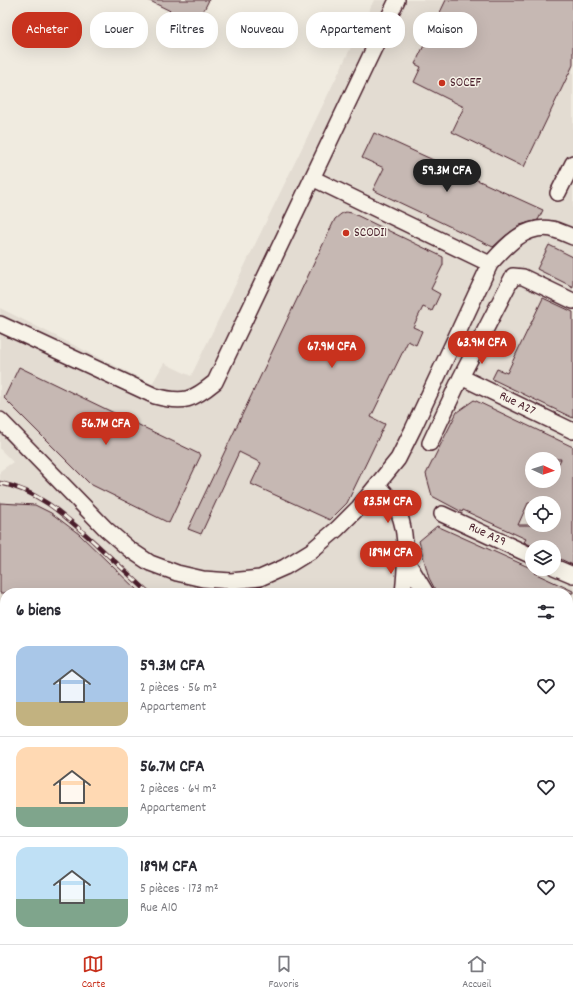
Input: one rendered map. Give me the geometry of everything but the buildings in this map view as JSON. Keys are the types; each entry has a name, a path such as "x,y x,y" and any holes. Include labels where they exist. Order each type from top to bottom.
{"street":[{"path":"0,324 155,396 186,400 200,394 215,382 397,0"},
{"path":"558,193 573,163"},
{"path":"312,178 490,264"},
{"path":"0,420 106,529 129,549 150,563 177,573 203,579 231,582 260,578 285,567 311,551 337,529 378,485 398,458 490,264 504,248 520,235 546,228 573,237"},
{"path":"430,443 461,377 513,276 523,277 573,301"},
{"name":"Rue A27","path":"461,377 573,431"},
{"path":"378,485 394,503 400,515 406,560 403,588"},
{"name":"Rue A29","path":"442,514 525,553"},
{"path":"406,560 423,588"},
{"path":"561,569 573,575"}],"shaded area":[{"path":"374,0 573,0 573,588 0,588 0,471 13,462 0,449 0,308 152,384 164,363 191,376 351,48 405,48 405,12 368,12"}],"railway":[{"path":"0,483 28,492 52,506 84,533 144,588"}],"place":[{"name":"SOCEF","path":"442,83"},
{"name":"SCODI1","path":"346,233"}]}
